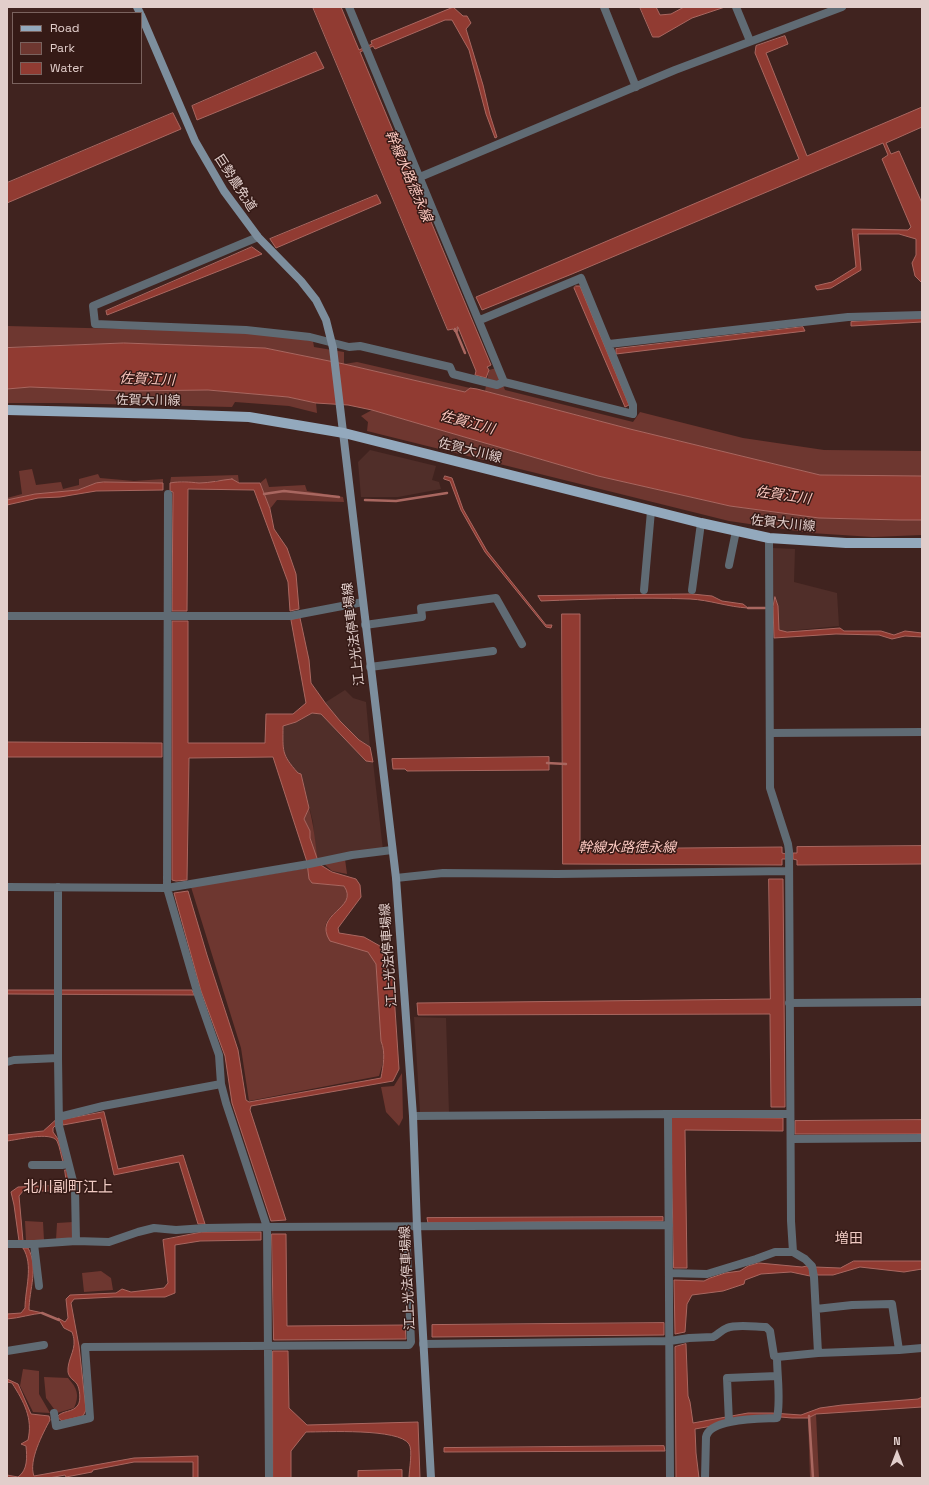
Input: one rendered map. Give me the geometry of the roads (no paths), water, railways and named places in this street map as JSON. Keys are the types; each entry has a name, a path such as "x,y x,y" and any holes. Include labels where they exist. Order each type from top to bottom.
{"main road":[{"name":"巨勢農免道","path":"142,19 195,141 224,191 258,237 316,300 326,320 332,345 341,417"},
{"name":"佐賀大川線","path":"7,410 248,417 344,433 736,532 769,538 846,543 922,543"},
{"name":"江上光法停車場線","path":"341,417 396,878 413,1116 417,1227 431,1478"}],"street":[{"path":"349,7 480,320 504,382"},
{"path":"604,7 636,87"},
{"path":"736,7 750,41"},
{"path":"420,177 750,41 842,7"},
{"path":"258,237 94,306 95,324 246,330 310,338 332,345 349,347 360,346 450,367 452,374 486,383 497,385 504,382 633,414 633,405 581,278 480,320"},
{"path":"609,344 848,317 922,314"},
{"path":"168,494 167,888 198,995 219,1055 221,1084 226,1103 267,1227 276,1345 269,1478"},
{"path":"644,590 651,511"},
{"path":"692,590 700,523"},
{"path":"729,565 736,532"},
{"path":"769,538 770,788 789,851 791,1221 793,1252"},
{"path":"365,625 422,617 421,608 496,598 522,644"},
{"path":"7,616 290,616 362,602"},
{"path":"370,667 493,651"},
{"path":"770,732 922,732"},
{"path":"7,887 167,888 352,855 392,850"},
{"path":"396,878 443,873 557,874 789,871"},
{"path":"58,888 59,1121 65,1164 76,1189 76,1241"},
{"path":"789,1003 922,1002"},
{"path":"7,1062 14,1060 58,1058"},
{"path":"59,1121 103,1106 221,1084"},
{"path":"668,1114 669,1225 677,1274 670,1341 670,1478"},
{"path":"413,1116 790,1114"},
{"path":"791,1139 922,1138"},
{"path":"32,1165 65,1164"},
{"path":"7,1244 76,1241 109,1242 154,1228 176,1230 267,1227 669,1225"},
{"path":"54,1416 56,1426 90,1418 85,1347 409,1345 411,1342 406,1227"},
{"path":"26,1244 39,1286"},
{"path":"677,1274 707,1274 775,1252 793,1252 805,1258 812,1266 814,1277 818,1353"},
{"path":"816,1309 852,1305 892,1304 899,1350"},
{"path":"423,1344 670,1341 689,1338 713,1337 731,1327 766,1327 770,1331 774,1356 777,1357 778,1415 729,1418 710,1429 707,1432 705,1478"},
{"path":"7,1351 44,1345"},
{"path":"777,1357 818,1353 922,1348"},
{"path":"729,1418 727,1378 777,1376"}],"water":[{"path":"313,7 341,7 359,50 372,44 371,41 453,7 463,16 467,16 471,23 466,29 497,137 495,138 486,114 469,50 452,20 445,20 375,49 373,46 360,52 491,365 487,367 489,370 486,378 475,375 476,371 458,327 458,331 455,332 453,329 448,330"},
{"path":"640,7 656,7 660,15 671,14 684,7 725,7 692,18 659,37 653,37"},
{"path":"785,36 788,44 766,53 807,156 922,107 922,127 886,143 891,154 899,151 922,203 922,283 915,276 912,263 916,255 916,239 899,234 858,234 861,270 831,288 817,290 815,286 832,282 856,267 852,229 908,230 911,227 882,159 888,155 883,143 572,274 482,310 476,297 799,159 755,53 756,46"},
{"path":"316,52 324,68 197,120 192,106"},
{"path":"173,113 181,129 7,203 7,183"},
{"path":"377,195 381,203 276,248 270,239"},
{"path":"252,247 262,254 107,315 106,311"},
{"path":"576,286 580,286 629,405 625,407 574,288"},
{"path":"922,318 922,322 851,326 851,322"},
{"path":"803,327 805,331 616,354 616,349"},
{"name":"佐賀江川","path":"124,343 265,348 344,364 465,392 470,388 477,389 630,429 820,475 922,476 922,520 819,518 730,506 598,476 372,410 348,405 316,403 288,397 208,390 126,391 30,387 7,389 7,348"},
{"path":"445,476 452,478 463,509 487,551 546,625 552,625 551,628 546,627 485,552 461,510 450,481 444,479"},
{"path":"232,479 239,483 260,483 270,509 274,529 287,548 296,574 299,609 290,611 288,582 254,490 188,489 187,611 172,611 173,492 170,491 170,483 203,483"},
{"path":"96,483 163,483 163,490 96,491 60,497 38,498 7,505 7,500 35,494 78,490"},
{"path":"692,594 712,596 722,601 743,604 748,608 690,599 634,598 541,601 538,596"},
{"path":"775,597 778,606 779,630 787,632 840,628 844,631 881,631 894,635 905,631 922,633 922,637 905,636 892,639 879,635 836,634 774,638 773,607"},
{"path":"562,614 580,614 580,849 782,847 782,853 786,854 786,859 782,859 782,865 563,864"},
{"path":"300,618 309,660 311,683 340,721 359,740 370,747 373,762 366,761 321,714 312,713 296,722 283,726 284,752 292,767 301,774 309,808 304,819 310,831 310,838 319,864 332,872 356,879 360,885 361,897 338,928 339,933 364,937 380,946 388,971 393,979 399,1069 393,1081 251,1106 250,1110 286,1220 271,1221 232,1103 225,1056 201,991 174,893 188,891 238,1050 246,1100 249,1102 381,1078 384,1055 381,1041 376,964 368,952 330,941 326,932 327,924 331,917 346,900 347,894 344,886 312,883 309,879 307,862 273,757 189,758 187,880 172,880 172,621 188,621 188,743 265,743 266,714 293,714 306,703 291,620"},
{"path":"7,742 162,743 162,757 7,757"},
{"path":"549,757 549,770 407,771 405,769 393,769 392,759"},
{"path":"922,846 922,864 797,865 797,860 793,859 793,853 797,853 797,847"},
{"path":"769,879 783,879 785,1107 771,1107 770,1014 418,1015 417,1003 770,999"},
{"path":"7,990 192,990 194,995 7,994"},
{"path":"104,1112 118,1169 183,1155 205,1224 198,1224 179,1162 114,1175 101,1118 63,1125 62,1120"},
{"path":"671,1117 783,1118 783,1131 685,1130 687,1268 674,1268"},
{"path":"922,1120 922,1134 795,1134 795,1121"},
{"path":"55,1121 56,1125 53,1128 53,1132 58,1139 65,1161 63,1162 58,1143 54,1138 41,1136 7,1141 7,1135 43,1131"},
{"path":"65,1170 67,1170 71,1191 23,1191 19,1196 23,1241 19,1241 11,1192 18,1187 63,1185 66,1182"},
{"path":"663,1217 663,1221 428,1223 427,1218"},
{"path":"202,1232 261,1232 261,1240 200,1241 175,1245 175,1293 165,1297 74,1299 71,1303 79,1346 86,1410 83,1416 62,1421 57,1417 62,1413 76,1408 80,1398 78,1386 69,1376 68,1372 74,1345 73,1335 72,1332 64,1328 58,1318 65,1322 68,1318 66,1299 70,1295 116,1293 122,1289 131,1292 164,1288 168,1283 163,1240"},
{"path":"272,1234 286,1234 287,1326 405,1325 406,1339 274,1340"},
{"path":"23,1248 28,1248 33,1263 33,1279 29,1310 43,1313 7,1319 7,1314 21,1313 25,1308 28,1262"},
{"path":"854,1261 922,1261 922,1269 904,1272 860,1267 833,1275 817,1275 815,1267 840,1268"},
{"path":"759,1263 802,1267 807,1266 810,1270 810,1276 791,1272 761,1274 745,1280 744,1284 723,1291 692,1295 687,1304 685,1332 675,1334 674,1280 704,1281 725,1273 740,1271 748,1266"},
{"path":"664,1323 664,1335 432,1337 432,1325"},
{"path":"686,1344 688,1396 693,1423 748,1413 801,1415 820,1408 918,1399 922,1397 922,1407 816,1414 808,1418 769,1416 695,1429 699,1478 676,1478 675,1347"},
{"path":"273,1351 288,1351 289,1408 307,1425 418,1422 420,1478 409,1478 411,1455 410,1447 409,1444 402,1439 391,1435 377,1433 306,1432 291,1451 291,1478 273,1478"},
{"path":"7,1379 18,1384 31,1414 49,1416 50,1420 40,1439 33,1463 34,1476 134,1458 198,1456 198,1478 193,1478 193,1462 134,1462 66,1477 65,1475 49,1478 7,1478 7,1475 18,1477 24,1471 27,1459 26,1446 21,1444 28,1440 29,1424 24,1404 12,1383 7,1382"},
{"path":"664,1446 665,1451 444,1452 444,1448"},
{"path":"402,1470 402,1478 358,1478 358,1471"}],"waterway":[{"name":"幹線水路徳永線","path":"455,329 465,353"},
{"path":"264,494 284,491 339,497"},
{"path":"365,500 396,501 447,493"},
{"path":"748,608 765,608"},
{"path":"547,763 566,764"},
{"path":"42,1313 59,1320"},
{"path":"809,1416 813,1478"}],"district":[{"name":"北川副町江上","path":"68,1188"},
{"name":"増田","path":"849,1239"}]}
